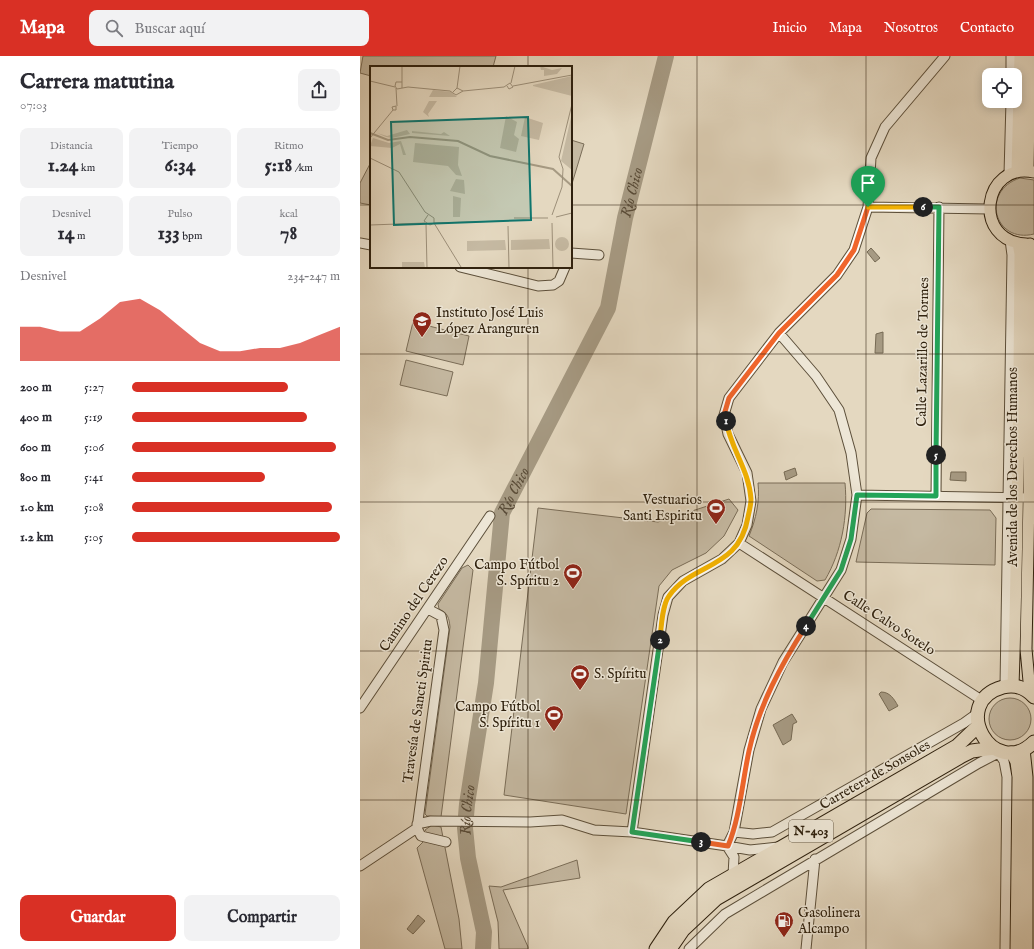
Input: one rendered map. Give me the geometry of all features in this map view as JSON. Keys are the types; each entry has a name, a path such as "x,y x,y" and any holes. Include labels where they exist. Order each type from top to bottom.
{"highway":[{"name":"N-403","path":"980,713 993,692 1028,688"},
{"path":"980,713 981,735 999,753"},
{"name":"Carretera de Sonsoles","path":"656,949 674,922 709,889 957,746 980,713"},
{"name":"N-403","path":"999,753 1031,746"},
{"name":"Carretera de Sonsoles","path":"670,949 683,930 716,899 962,756 972,751 999,753"}],"main road":[{"path":"1020,56 1022,172"},
{"path":"1022,172 1030,56"},
{"path":"1022,172 1001,180 994,189 990,198 989,209 995,228 1014,242 1032,243"},
{"name":"Avenida de los Derechos Humanos","path":"1014,242 1020,254 1022,498 1030,669 1028,688"},
{"name":"Avenida de los Derechos Humanos","path":"1028,688 1016,650 1029,254 1032,243"},
{"path":"1027,949 1027,777 1031,746"},
{"path":"999,753 1016,762 1018,777 1016,949"}],"street":[{"path":"632,832 663,615 668,597 683,581 722,559 739,543 747,525 751,501 747,474 728,434 724,415 729,398 779,333 837,275 854,250 868,207 870,158 885,127 945,56"},
{"path":"1011,56 1011,68"},
{"path":"1012,108 1022,172"},
{"path":"868,207 989,209"},
{"name":"Calle Lazarillo de Tormes","path":"936,496 939,207"},
{"path":"360,243 370,245"},
{"path":"572,253 599,255"},
{"path":"464,268 545,286 559,281 566,268"},
{"path":"728,846 734,832 749,750 761,709 783,662 841,570 851,539 857,495 852,453 839,410 816,376 779,333"},
{"path":"857,495 1022,498"},
{"name":"Camino del Cerezo","path":"360,708 490,516"},
{"name":"Calle Calvo Sotelo","path":"739,543 824,598 980,713"},
{"name":"Travesía de Sancti Spiritu","path":"417,826 444,630 441,616 428,609"},
{"name":"Carretera de Sonsoles","path":"734,832 753,834 772,832 980,713"},
{"path":"689,949 725,914 999,753 1007,777 1006,949"},
{"path":"360,866 417,826 430,821 530,822 562,820 594,830 632,832 750,850 785,845"},
{"path":"417,826 421,836 446,842"},
{"path":"728,846 734,857 734,875"},
{"path":"806,949 815,860"}],"shaded area":[{"path":"363,56 496,56 493,66 370,66 370,76 360,73"},
{"path":"572,140 584,144 572,184"},
{"path":"370,164 370,205 360,203 360,183"},
{"path":"1020,178 1034,180 1034,234 1020,235 1009,231 1001,224 997,215 996,204 1000,194 1007,185"},
{"path":"871,248 880,258 875,262 867,252"},
{"path":"413,322 469,336 463,365 406,351"},
{"path":"883,332 883,353 875,353 876,334"},
{"path":"406,360 453,372 447,396 400,385"},
{"path":"795,468 797,475 786,480 784,472"},
{"path":"951,472 966,472 966,481 950,480"},
{"path":"758,483 845,483 846,508 840,545 825,580 817,581 749,536 757,510"},
{"name":"S. Spíritu","path":"729,499 738,510 724,536 706,553 672,570 659,586 626,814 504,795 538,508 658,522"},
{"path":"871,509 990,510 996,518 995,565 856,562 867,513"},
{"path":"468,565 473,570 441,817 427,816 425,814 450,627 448,616 439,609 438,604 462,568"},
{"path":"884,692 893,698 898,706 889,711 879,694"},
{"path":"1006,698 1014,698 1022,701 1028,707 1031,719 1028,731 1022,737 1014,740 1006,740 998,737 992,731 989,723 989,715 992,707 998,701"},
{"path":"792,714 797,722 793,724 791,740 783,745 773,725"},
{"path":"432,825 441,827 459,919 462,949 445,949 417,848 429,836 425,830"},
{"path":"577,860 580,878 503,890 528,949 499,949 498,922 489,886 501,887"},
{"path":"418,915 425,921 413,934 407,929"}],"waterway":[{"name":"Río Chico","path":"483,949 484,932 468,858 465,828 467,804 486,683 502,513 608,308 625,218 666,56"}],"place":[{"name":"Instituto José Luis López Aranguren","path":"422,338"},
{"name":"Vestuarios Santi Espiritu","path":"716,525"},
{"name":"Campo Fútbol S. Spíritu 2","path":"573,590"},
{"name":"S. Spíritu","path":"580,691"},
{"name":"Campo Fútbol S. Spíritu 1","path":"554,732"},
{"name":"Gasolinera Alcampo","path":"784,938"}],"route":[{"path":"868,207 939,207 936,496 857,495 851,539 841,570 783,662 761,709 749,750 734,832 728,846 632,832 663,615 668,597 683,581 705,570 722,559 739,543 747,525 751,501 747,474 728,434 724,415 729,398 779,333 837,275 854,250 862,221 868,207"}]}
